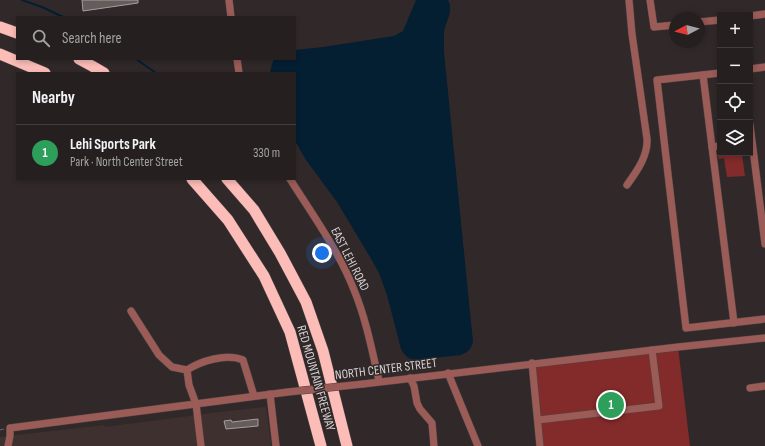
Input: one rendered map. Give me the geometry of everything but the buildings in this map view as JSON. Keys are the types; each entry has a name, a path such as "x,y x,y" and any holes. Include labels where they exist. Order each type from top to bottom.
{"highway":[{"path":"0,27 16,33"},
{"path":"0,54 43,72"},
{"path":"80,60 102,72"},
{"name":"RED MOUNTAIN FREEWAY","path":"193,180 228,220 264,276 290,332 321,446"},
{"name":"RED MOUNTAIN FREEWAY","path":"229,180 254,210 280,253 306,302 324,350 347,446"}],"street":[{"path":"229,0 231,16"},
{"path":"627,185 638,169 647,148 632,34 630,0"},
{"path":"650,0 654,28 669,26"},
{"path":"753,16 765,14"},
{"path":"705,21 717,20"},
{"path":"237,60 239,72"},
{"path":"753,69 765,67"},
{"path":"717,73 657,80 686,328 765,319"},
{"path":"703,75 734,323"},
{"path":"712,147 717,146"},
{"path":"753,156 765,244"},
{"name":"EAST LEHI ROAD","path":"291,180 338,257 354,289 367,331 379,381"},
{"path":"131,311 159,355 172,367 187,370 208,360 235,357 243,360 254,396"},
{"name":"NORTH CENTER STREET","path":"8,446 10,428 379,381 765,338"},
{"path":"538,420 659,406 652,350"},
{"path":"532,364 540,446"},
{"path":"187,370 189,385 196,404 201,446"},
{"path":"448,373 478,446"},
{"path":"410,378 414,386 417,403 432,423 434,446"},
{"path":"750,388 765,386"},
{"path":"270,394 276,446"}],"shaded area":[{"path":"718,156 742,156 745,176 727,177 724,158 719,159"},
{"path":"678,347 690,446 541,446 532,363"},
{"path":"266,407 271,446 0,446 0,437 104,425 105,427"}],"water":[{"path":"416,0 448,0 450,4 450,12 444,32 444,52 473,342 469,350 461,355 416,360 407,357 401,349 387,295 379,273 337,202 306,160 296,143 296,72 270,72 274,60 296,60 296,50 394,36 403,31"}],"waterway":[{"path":"22,0 61,16"},
{"path":"137,60 155,72"}],"place":[{"name":"Lehi Sports Park","path":"611,405"}]}
